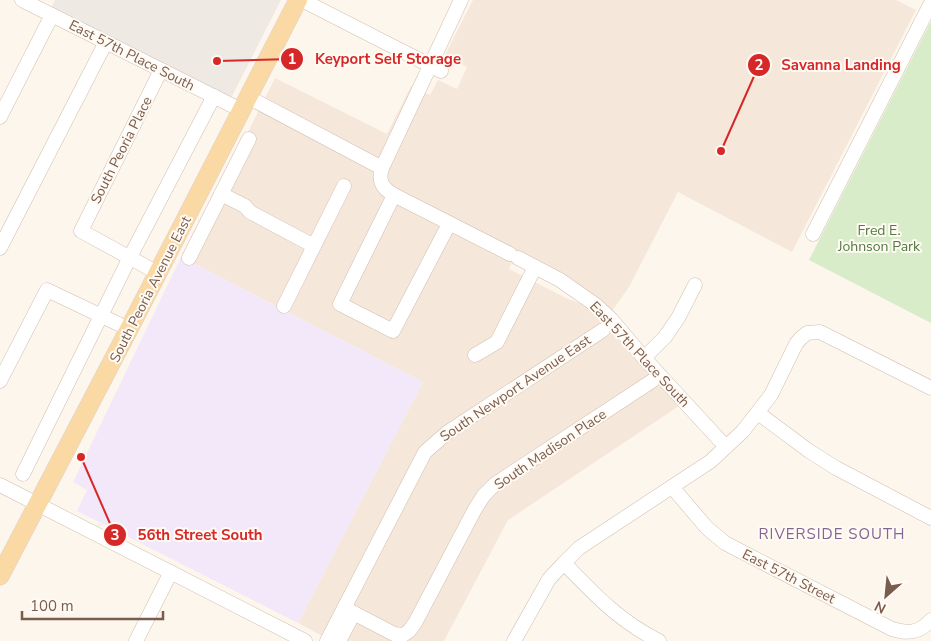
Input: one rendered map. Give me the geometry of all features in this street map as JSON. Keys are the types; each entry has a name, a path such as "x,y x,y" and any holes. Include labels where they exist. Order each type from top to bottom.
{"main road":[{"name":"South Peoria Avenue East","path":"0,576 298,0"}],"street":[{"name":"East 57th Place South","path":"22,0 214,96 245,104 382,168"},
{"path":"302,0 436,68"},
{"path":"449,224 393,331 340,304 394,195 385,190 381,184 379,176 382,168 436,68 461,0"},
{"path":"813,234 931,3 924,0"},
{"path":"0,117 52,15"},
{"path":"0,248 106,42"},
{"name":"South Peoria Place","path":"129,259 80,231 161,70"},
{"path":"23,474 129,259 214,96"},
{"path":"189,258 248,139"},
{"path":"284,306 344,186"},
{"path":"202,188 241,214 250,212 314,246"},
{"name":"East 57th Place South","path":"394,195 535,267 574,289 597,306 612,320 644,358 726,447"},
{"path":"129,259 158,273"},
{"path":"475,355 496,342 535,267"},
{"path":"644,358 665,337 678,318 695,285"},
{"path":"0,381 47,290 129,329"},
{"name":"South Newport Avenue East","path":"349,611 424,452 448,432 603,330"},
{"path":"514,641 545,585 579,548 711,461 743,431 774,389 796,344 807,334 820,332 931,388"},
{"name":"South Madison Place","path":"349,611 394,634 403,635 409,632 474,509 490,489 512,472 652,381"},
{"path":"758,413 809,451 836,468 931,518"},
{"path":"0,486 171,572 299,640"},
{"name":"East 57th Street","path":"672,487 707,528 725,542 892,629 904,633 915,632 927,624"},
{"path":"564,563 611,610 655,640"},
{"path":"136,641 171,572"},
{"path":"327,641 349,611"},
{"path":"339,641 349,611"}],"shaded area":[{"path":"55,0 281,0 231,98 51,8"},
{"path":"473,0 896,0 916,10 792,252 678,192 629,287 612,311 572,279 517,251 509,269 581,304 591,311 679,406 508,520 444,641 332,641 298,623 423,382 181,257 245,131 248,132 275,78 387,134 411,86 430,95 438,80 457,89 467,67 445,55"},
{"path":"181,257 423,382 298,623 77,511 87,490 73,482"}],"green space":[{"name":"Fred E. Johnson Park","path":"931,21 931,323 809,260"}],"place":[{"name":"Keyport Self Storage","path":"217,61"},
{"name":"Savanna Landing","path":"721,151"},
{"name":"56th Street South","path":"81,457"}],"district":[{"name":"RIVERSIDE SOUTH","path":"832,534"}]}
